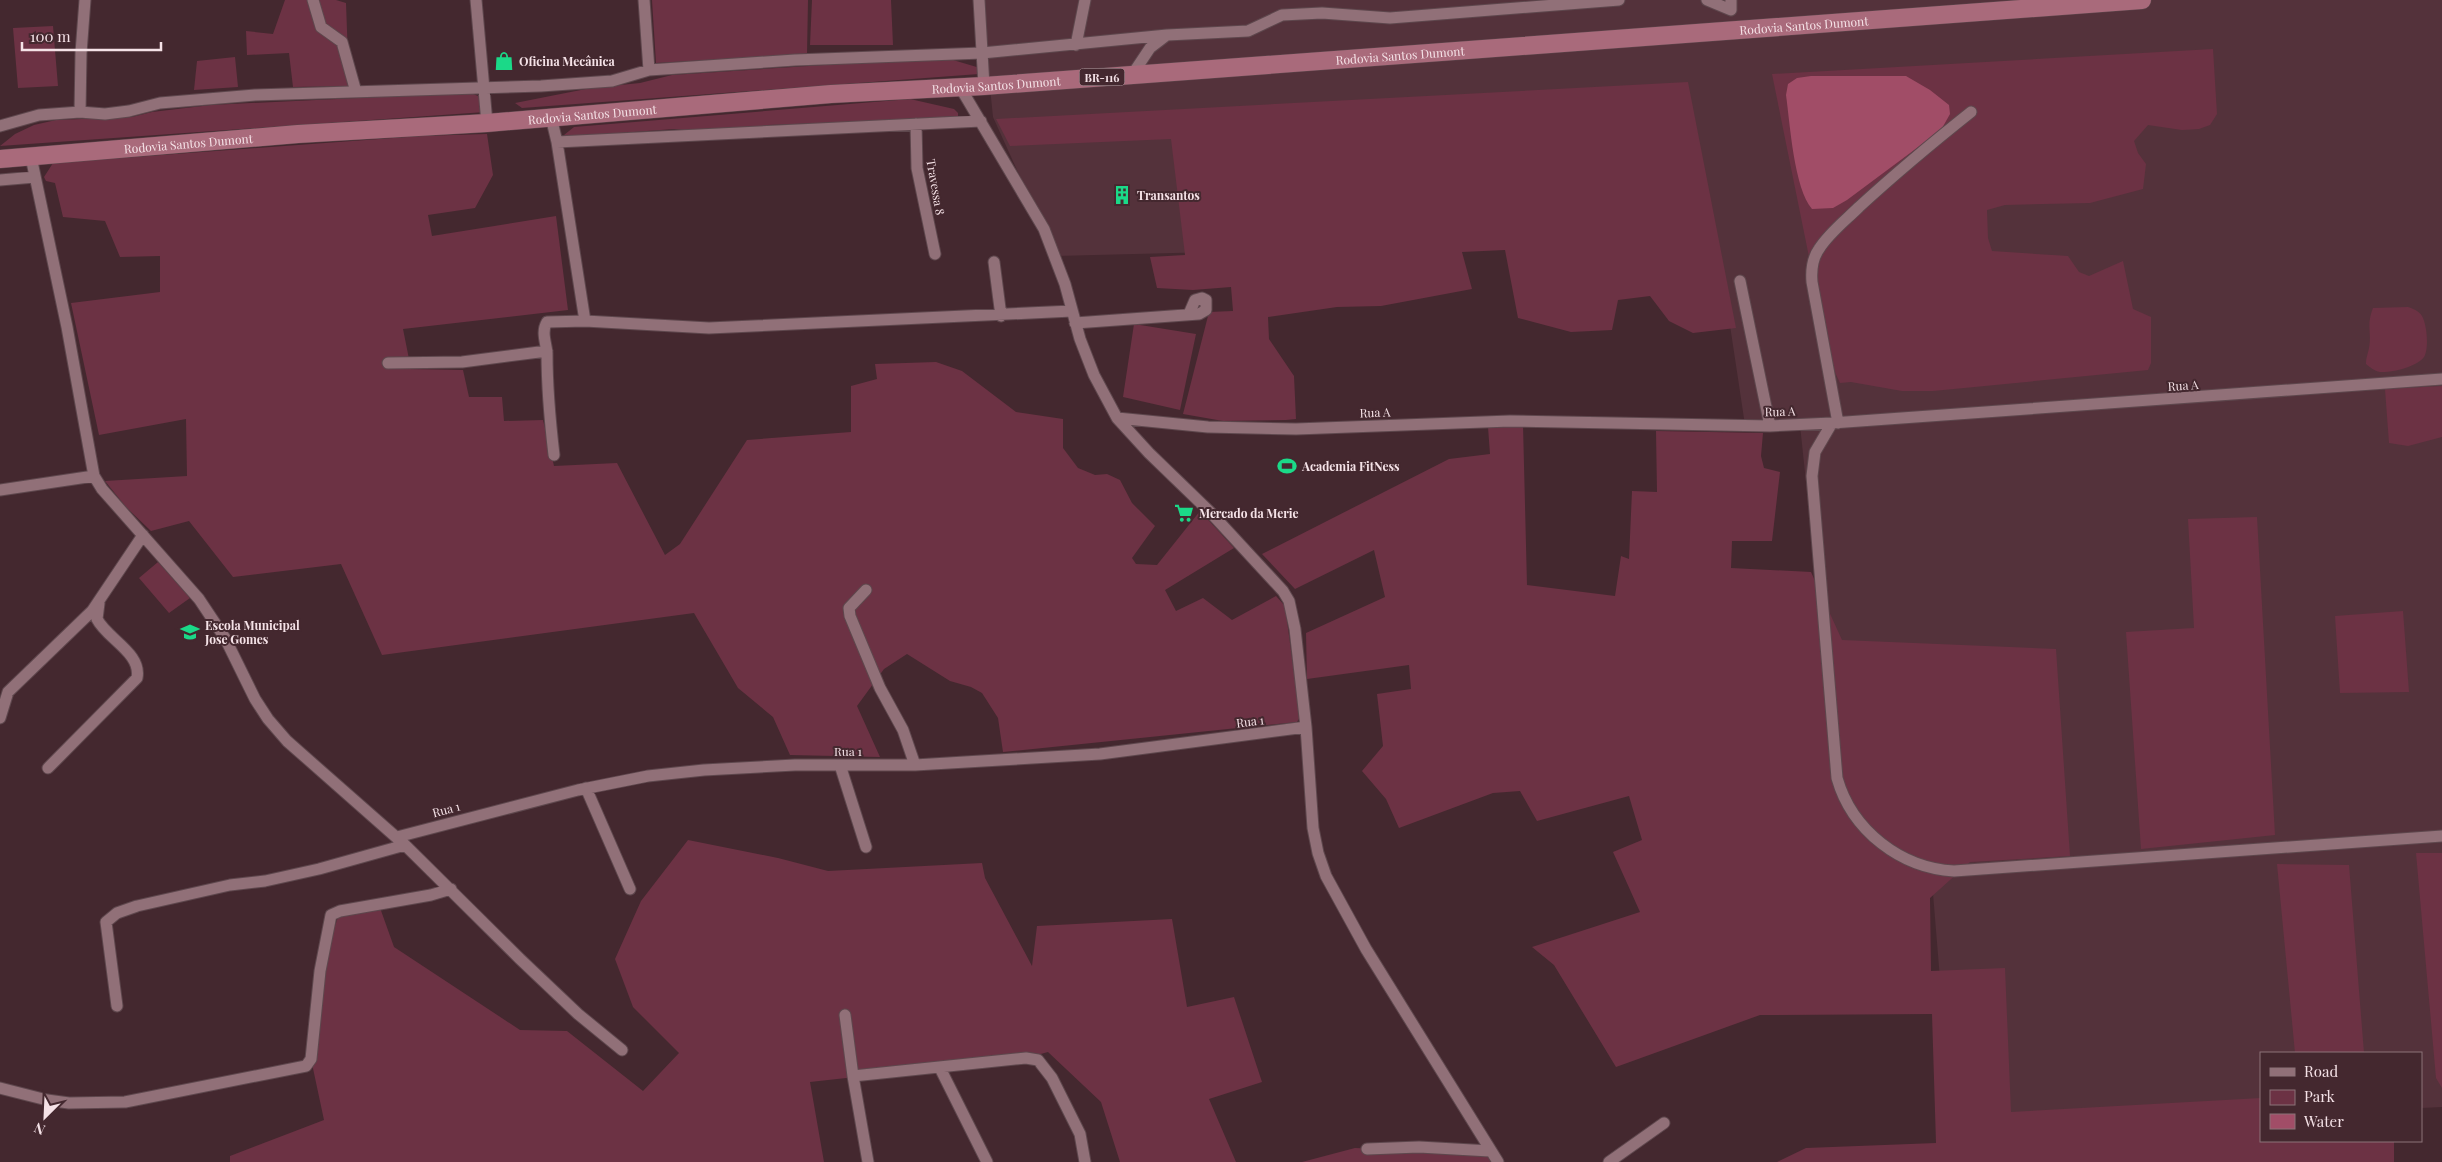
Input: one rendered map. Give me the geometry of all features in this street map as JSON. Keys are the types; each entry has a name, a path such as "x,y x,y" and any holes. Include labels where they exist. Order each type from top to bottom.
{"highway":[{"name":"Rodovia Santos Dumont","path":"0,159 298,134 487,123 831,94 984,86 2142,0"}],"street":[{"path":"80,112 81,53 85,0"},
{"path":"313,0 321,27 342,42 356,92"},
{"path":"476,0 487,123"},
{"path":"644,0 650,70"},
{"path":"980,0 984,86"},
{"path":"1076,45 1085,0"},
{"path":"0,126 39,115 80,112 113,113 160,103 255,95 485,88 612,81 650,70 805,60 982,53 1167,35 1248,31 1275,17 1292,14 1322,13 1390,18 1619,0"},
{"path":"1708,0 1731,5"},
{"path":"1132,75 1150,48 1167,35"},
{"path":"960,87 1044,228 1059,266 1073,317 1094,375 1117,418 1149,453 1211,513 1284,591 1294,620 1306,727 1313,828 1318,853 1326,876 1366,948 1498,1162"},
{"path":"1971,112 1906,164 1837,229 1820,248 1814,258 1811,272 1835,423 1815,452 1812,476 1837,778 1845,798 1858,819 1872,837 1919,865 1954,871 2442,836"},
{"path":"551,117 557,142 585,321"},
{"path":"557,142 981,121"},
{"name":"Travessa 8","path":"916,124 917,168 935,254"},
{"path":"31,156 67,327 94,476 102,489 199,599 225,638 268,720 286,741 401,841 578,1014 622,1050"},
{"path":"0,180 35,177"},
{"path":"994,262 1001,316"},
{"path":"1740,282 1770,426"},
{"path":"554,456 546,390 544,327 547,322 585,321 709,328 1001,316 1073,317 1189,314"},
{"path":"388,363 462,362 546,351"},
{"name":"Rua A","path":"1117,418 1208,427 1296,428 1510,421 1770,426 1835,423 2442,379"},
{"path":"0,490 94,476"},
{"path":"0,718 8,692 100,601 143,534"},
{"path":"866,590 849,608 850,616 880,688 903,730 915,765"},
{"path":"48,768 137,678 138,671 135,661 96,619 100,601"},
{"name":"Rua 1","path":"117,1006 106,922 117,913 185,894 319,869 401,841 586,788 648,776 704,770 840,765 915,765 1100,754 1306,727"},
{"path":"840,765 866,847"},
{"path":"586,788 630,889"},
{"path":"0,1088 47,1100 70,1103 124,1102 306,1066 311,1059 320,971 331,915 340,911 431,895 451,889"},
{"path":"845,1015 852,1076 868,1162"},
{"path":"852,1076 1013,1059 1038,1060 1049,1073 1080,1134 1085,1162"},
{"path":"940,1068 987,1162"},
{"path":"1608,1162 1664,1123"},
{"path":"1367,1149 1419,1147 1490,1151"}],"shaded area":[{"path":"981,0 2442,0 2442,1107 2422,1108 2422,1052 2260,1052 2260,1114 1952,1126 1931,869 1837,778 1800,425 1745,425 1717,239 1056,256 993,117"}],"green space":[{"path":"285,0 336,0 346,3 349,86 293,87 289,53 247,55 246,31 273,34"},
{"path":"652,0 808,0 807,54 656,63"},
{"path":"812,0 891,0 893,45 810,45"},
{"path":"53,26 58,86 18,88 13,28"},
{"path":"2213,49 2217,114 2210,125 2199,129 2182,130 2148,125 2134,141 2138,153 2146,164 2143,189 2090,203 2005,205 1987,210 1988,238 1992,251 2068,256 2079,272 2089,276 2123,261 2133,309 2151,317 2151,363 2148,370 1933,391 1902,391 1851,382 1840,383 1834,370 1824,331 1772,74"},
{"path":"235,57 238,87 194,90 197,61"},
{"path":"917,59 953,60 980,68 979,74 522,108 515,103 591,88 640,83 672,75"},
{"path":"1688,82 1736,328 1693,333 1669,321 1650,296 1618,300 1612,330 1571,332 1518,318 1505,250 1462,252 1472,289 1381,306 1337,307 1268,317 1269,339 1294,376 1296,419 1286,420 1223,421 1183,414 1209,312 1233,311 1231,287 1193,290 1157,288 1150,257 1185,255 1171,139 1010,146 996,119"},
{"path":"461,93 473,94 483,98 485,112 0,146 15,134 34,125 56,120 132,117 152,112 211,105"},
{"path":"910,99 954,109 958,113 958,118 768,125 743,129 696,131 674,129 566,137 564,135 574,127"},
{"path":"487,134 493,175 475,208 428,215 432,236 556,216 568,310 403,329 411,369 463,370 469,397 502,397 504,421 543,420 554,466 617,463 665,555 680,544 747,440 851,432 851,386 877,379 875,364 936,362 962,371 1016,412 1063,419 1063,448 1078,468 1095,475 1107,474 1120,480 1132,503 1155,526 1132,558 1136,564 1157,565 1200,511 1234,548 1165,590 1176,611 1203,598 1232,620 1276,596 1285,606 1300,717 1297,722 1003,752 998,718 982,693 971,687 950,681 907,654 884,669 857,706 880,757 790,755 773,717 738,688 694,613 382,655 341,564 233,577 189,521 151,531 126,507 105,481 187,476 186,419 99,435 71,303 160,292 160,256 120,257 105,221 63,217 55,183 46,181 44,177 53,163 420,136"},
{"path":"2408,307 2419,312 2424,322 2427,344 2424,357 2416,364 2397,370 2380,372 2374,370 2366,364 2373,308"},
{"path":"1134,324 1196,334 1180,410 1123,397"},
{"path":"2442,386 2442,437 2408,446 2389,443 2385,389"},
{"path":"1523,425 1527,585 1615,596 1621,556 1629,559 1632,491 1657,492 1656,431 1763,433 1761,456 1764,468 1780,472 1772,541 1732,541 1731,568 1811,572 1842,640 2056,649 2070,856 1970,862 1930,898 1931,971 2005,968 2011,1112 2260,1098 2260,1142 2394,1142 2394,1162 1777,1162 1806,1148 1936,1143 1932,1014 1760,1015 1616,1067 1554,965 1532,947 1640,912 1613,852 1642,840 1629,796 1537,821 1520,791 1493,793 1399,828 1386,799 1362,771 1383,746 1377,694 1411,689 1409,665 1307,679 1306,633 1385,597 1374,550 1295,589 1262,554 1449,459 1490,454 1488,427"},
{"path":"2257,517 2275,835 2141,849 2126,632 2194,628 2188,519"},
{"path":"158,562 190,598 169,613 139,578"},
{"path":"2403,611 2409,692 2340,693 2335,616"},
{"path":"688,840 778,858 828,871 982,863 985,878 1032,966 1037,926 1172,919 1187,1007 1234,997 1262,1082 1209,1099 1236,1162 1120,1162 1101,1102 1048,1052 1026,1058 810,1082 824,1162 230,1162 230,1156 324,1120 311,1059 320,971 340,911 379,905 394,947 520,1030 567,1031 643,1091 679,1053 633,1007 615,959 641,901"},
{"path":"2416,853 2442,853 2442,1088 2436,1078"},
{"path":"2277,864 2349,865 2364,1052 2295,1052"},
{"path":"1355,1148 1486,1153 1491,1162 1302,1162"}],"water":[{"path":"1811,76 1906,76 1930,90 1949,105 1950,114 1941,130 1847,200 1833,208 1812,209 1806,199 1797,171 1786,95 1788,84 1797,78"}],"place":[{"name":"Oficina Mecânica","path":"504,61"},
{"name":"Transantos","path":"1122,195"},
{"name":"Academia FitNess","path":"1287,466"},
{"name":"Mercado da Merie","path":"1184,513"},
{"name":"Escola Municipal Jose Gomes","path":"190,632"}]}
